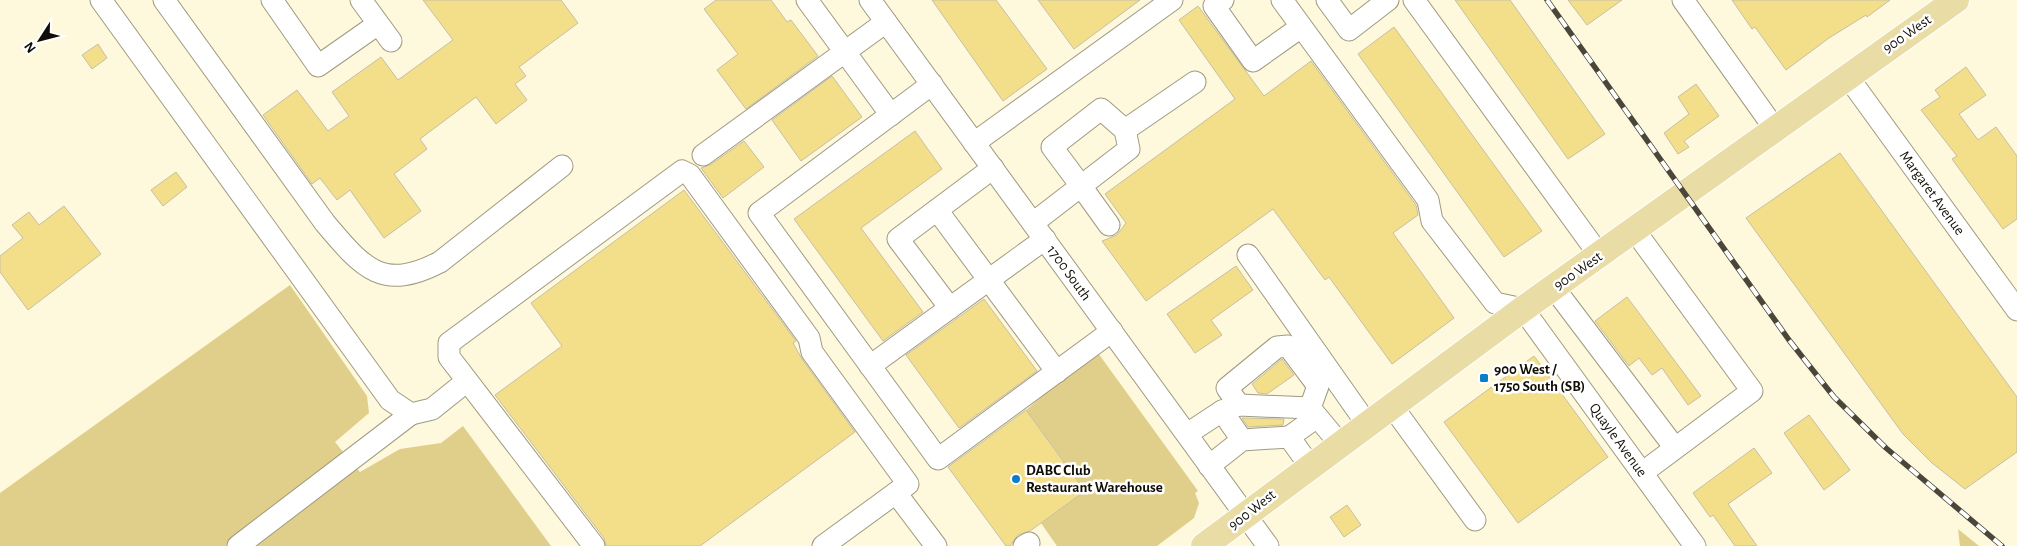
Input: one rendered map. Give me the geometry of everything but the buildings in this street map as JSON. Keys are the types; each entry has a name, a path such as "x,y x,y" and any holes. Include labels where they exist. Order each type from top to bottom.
{"main road":[{"name":"900 West","path":"1204,546 1523,309 1600,256 1956,0"}],"street":[{"path":"101,0 390,400 411,414"},
{"path":"164,0 325,223 342,243 368,267 385,274 402,277 419,273 440,262 562,166"},
{"path":"272,0 318,66 378,24"},
{"path":"361,0 391,41"},
{"path":"807,0 890,115"},
{"name":"1700 South","path":"870,0 1268,546"},
{"path":"974,143 1172,0"},
{"path":"1223,0 1214,6 1253,61 1301,27"},
{"path":"1282,0 1428,200 1432,221 1494,302 1523,309"},
{"path":"1327,0 1349,30 1388,0"},
{"path":"1414,0 1600,256"},
{"path":"1683,0 1775,129"},
{"path":"703,155 886,22"},
{"name":"Margaret Avenue","path":"1848,76 2017,310"},
{"path":"1125,130 1195,82"},
{"path":"932,84 759,213 870,366 938,459 1112,332"},
{"path":"870,366 989,280 1081,186 1129,148 1125,130 1101,109 1052,147 1081,186 1109,225"},
{"path":"950,308 898,240 993,168"},
{"path":"594,546 449,357 449,344 682,171 690,175 809,338 812,352 908,484 823,546"},
{"path":"937,210 1057,372"},
{"path":"1635,231 1752,391 1642,473"},
{"path":"1248,255 1367,424"},
{"path":"1554,288 1675,448"},
{"name":"Quayle Avenue","path":"1523,309 1695,546"},
{"path":"1209,466 1242,440 1289,437 1313,412 1318,386 1288,346 1277,347 1227,388 1231,408 1242,440"},
{"path":"238,546 411,414 432,409 467,381"},
{"path":"1392,406 1474,520"},
{"path":"1186,434 1231,408 1313,412 1340,444"},
{"path":"1289,437 1310,466"},
{"path":"896,493 936,546"}],"shaded area":[{"path":"290,285 367,396 369,413 335,442 348,458 231,546 0,546 0,493"},
{"path":"1093,353 1098,353 1198,491 1195,493 1199,503 1194,518 1157,546 1057,546 1041,523 1085,491 1026,410"},
{"path":"463,426 551,546 249,546 354,465 360,472 400,449 441,443"},
{"path":"1958,529 1979,546 1960,546"}],"railway":[{"path":"1547,0 1789,340 1834,397 1886,448 2002,546"}],"place":[{"name":"900 West / 1750 South (SB)","path":"1484,378"},
{"name":"DABC Club Restaurant Warehouse","path":"1016,479"}]}
